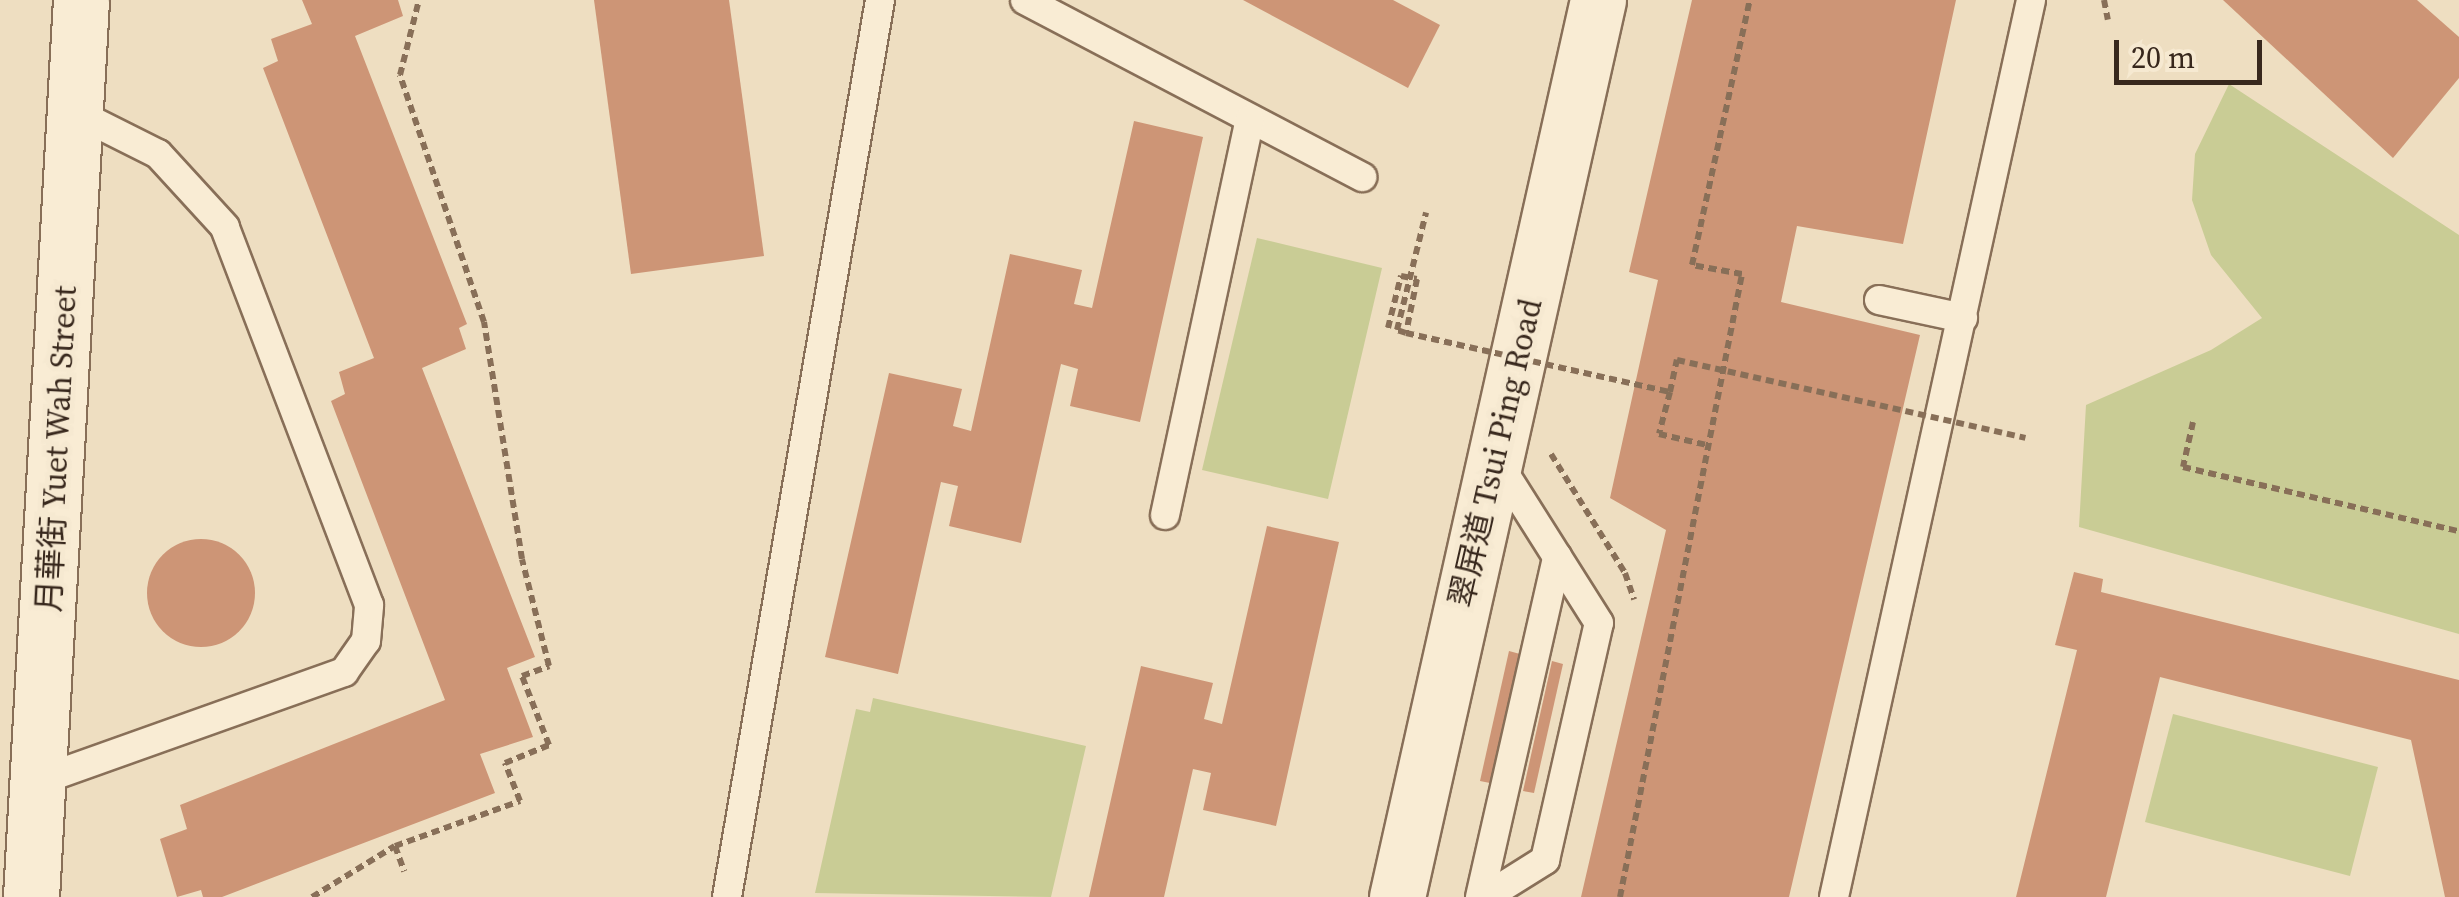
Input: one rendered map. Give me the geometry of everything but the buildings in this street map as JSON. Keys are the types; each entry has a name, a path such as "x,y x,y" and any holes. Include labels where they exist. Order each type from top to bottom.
{"street":[{"name":"月華街 Yuet Wah Street","path":"31,897 81,0"},
{"name":"翠屏道 Tsui Ping Road","path":"1397,897 1596,3"}],"lane":[{"path":"727,897 880,0"},
{"path":"1025,0 1362,177"},
{"path":"1834,897 2031,0"},
{"path":"38,781 344,672 366,641 368,605 225,227 158,154 76,113"},
{"path":"1165,515 1250,120"},
{"path":"1880,300 1963,318"},
{"path":"1483,897 1546,860 1598,623 1495,459"},
{"path":"1483,897 1557,557"}],"path":[{"path":"312,897 395,846 520,801 505,763 549,745 522,676 549,666 522,559 484,322 400,76 419,0"},
{"path":"1620,897 1712,446 1742,274 1692,264 1750,0"},
{"path":"2104,0 2108,20"},
{"path":"1426,213 1397,330 1670,392"},
{"path":"1388,328 1401,276 1417,279 1406,332"},
{"path":"1712,446 1659,434 1677,360 2026,438"},
{"path":"2193,422 2182,467 2459,531"},
{"path":"395,846 404,871"}],"green space":[{"path":"2229,84 2459,235 2459,634 2079,527 2086,405 2211,350 2262,318 2211,255 2192,200 2195,154"},
{"path":"1257,238 1382,268 1328,499 1202,470"},
{"path":"873,698 1086,746 1051,897 815,893 856,709 870,712"},
{"path":"2173,714 2378,767 2350,876 2145,822"}]}
